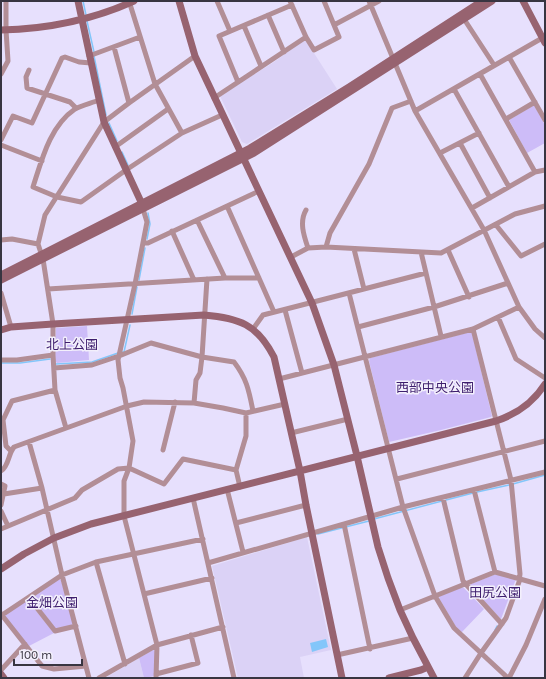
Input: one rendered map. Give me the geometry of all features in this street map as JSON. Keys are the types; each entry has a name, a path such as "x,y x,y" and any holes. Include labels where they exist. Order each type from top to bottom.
{"street":[{"path":"1,74 8,61 3,30 6,1"},
{"path":"78,1 104,122 142,206 147,222 118,360 120,378 133,441 129,468 124,481 124,516 157,644 156,676 198,663 191,635"},
{"path":"179,1 195,56 312,303 334,365 358,456 380,554 391,589 413,638 434,678"},
{"path":"217,1 230,31"},
{"path":"334,26 370,3 379,1"},
{"path":"1,280 42,257 142,206 278,139 482,1"},
{"path":"394,61 492,1"},
{"path":"415,111 494,65 544,39 523,1"},
{"path":"3,30 44,27 82,20 116,9 131,2 155,84 182,134"},
{"path":"238,82 219,36 244,26 291,3 306,37 314,50 339,36 325,2"},
{"path":"370,3 415,111 484,230 519,307 535,329 545,338"},
{"path":"268,15 284,52"},
{"path":"464,19 494,65"},
{"path":"244,26 261,66"},
{"path":"1,140 13,116 32,123 42,97 45,94 62,58 65,57 80,62 90,60 114,47 140,37"},
{"path":"214,98 306,37"},
{"path":"114,47 128,103"},
{"path":"66,428 55,390 52,355 53,324 42,257 38,244 45,215 104,122 128,103 195,56"},
{"path":"509,57 545,120"},
{"path":"29,70 26,77 27,88 70,102 76,108"},
{"path":"480,74 536,172"},
{"path":"454,89 509,187"},
{"path":"99,100 76,108 59,123 54,131 33,187 57,197 81,202 126,170 182,134 222,114"},
{"path":"326,247 330,232 369,164 392,108 411,101"},
{"path":"506,119 535,102"},
{"path":"115,147 168,109"},
{"path":"440,153 479,133"},
{"path":"460,143 490,198"},
{"path":"1,145 42,161"},
{"path":"472,208 536,172 545,170"},
{"path":"143,244 259,191"},
{"path":"227,206 274,312"},
{"path":"291,257 308,248 326,247 441,253 515,214 545,206"},
{"path":"306,210 302,216 303,229 308,248"},
{"path":"197,220 225,278"},
{"path":"496,225 522,256 545,244"},
{"path":"172,231 194,280"},
{"path":"1,240 12,239 38,244"},
{"path":"354,248 364,289"},
{"path":"448,250 469,297"},
{"path":"421,252 441,336"},
{"path":"1,275 42,257"},
{"path":"253,329 263,315 426,274"},
{"path":"48,289 225,278 259,278"},
{"path":"194,403 196,380 200,373 202,357 207,280"},
{"path":"358,327 469,297 508,283"},
{"path":"1,293 11,327"},
{"path":"349,293 403,507 435,596 454,628 508,678 526,645 545,599"},
{"path":"280,379 441,336 473,329 519,307"},
{"path":"285,310 302,373"},
{"path":"1,330 11,327 204,315 231,318 253,329 268,345 274,357 280,379 342,678"},
{"path":"498,317 516,359 545,378"},
{"path":"465,678 506,618 520,578 511,480 473,329"},
{"path":"54,368 92,365 151,343 202,357 234,362 240,369 248,385 253,411"},
{"path":"1,360 17,360 52,355"},
{"path":"1,569 24,554 54,538 91,524 389,449 508,417 532,401 545,384"},
{"path":"11,451 6,446 3,420 12,401 55,390"},
{"path":"1,470 5,468 14,447 127,406 144,402 194,403 246,414 285,404"},
{"path":"163,450 175,402"},
{"path":"240,487 236,470 246,436 246,414"},
{"path":"291,433 348,419"},
{"path":"397,479 545,441"},
{"path":"29,442 48,509 62,575 89,678"},
{"path":"1,529 75,498 82,490 118,469 129,468 164,484 183,459 236,470"},
{"path":"208,563 403,507 545,472"},
{"path":"1,484 5,486 1,505"},
{"path":"4,494 42,488"},
{"path":"227,489 243,552"},
{"path":"474,490 494,572"},
{"path":"193,498 234,677 228,678"},
{"path":"443,498 465,584 502,624"},
{"path":"236,523 306,505"},
{"path":"1,511 8,526"},
{"path":"344,524 370,648"},
{"path":"86,666 54,669 42,666 2,615 62,575 96,562 203,539"},
{"path":"96,562 125,664"},
{"path":"400,610 494,572 545,586"},
{"path":"144,594 212,578"},
{"path":"29,598 55,631 76,626"},
{"path":"99,678 157,644 223,627"},
{"path":"338,655 413,638"},
{"path":"1,670 25,644"},
{"path":"389,678 406,676 428,667"},
{"path":"1,674 4,678"}],"shaded area":[{"path":"305,39 337,89 247,144 242,142 220,96 274,62"},
{"path":"307,537 331,650 300,657 304,678 238,678 212,566"},
{"path":"139,658 144,678 105,678"}],"green space":[{"path":"534,105 545,125 545,143 527,153 509,120"},
{"name":"北上公園","path":"87,326 89,360 57,363 55,361 56,328"},
{"name":"西部中央公園","path":"470,332 472,333 492,416 389,442 369,361 370,358"},
{"name":"田尻公園","path":"496,574 516,579 501,619 470,586 471,584"},
{"name":"金畑公園","path":"59,579 61,580 73,623 72,625 55,629 32,599"},
{"path":"462,587 484,609 461,633 439,598 440,596"},
{"path":"26,601 29,602 54,633 29,646 5,615"},
{"path":"153,650 156,651 155,676 144,678 139,658"}],"water":[{"path":"326,639 328,647 312,652 310,643"}],"waterway":[{"path":"83,1 86,15"},
{"path":"87,21 94,52"},
{"path":"94,56 106,115"},
{"path":"109,123 117,141"},
{"path":"122,152 128,165"},
{"path":"147,239 150,224 148,213"},
{"path":"139,280 145,248"},
{"path":"132,314 137,287"},
{"path":"122,352 124,352 130,325"},
{"path":"56,364 92,362 118,353"},
{"path":"1,363 20,363 50,359"},
{"path":"513,484 545,475"},
{"path":"477,492 509,485"},
{"path":"446,500 473,493"},
{"path":"374,519 442,501"},
{"path":"318,534 369,521"},
{"path":"495,630 497,626"}]}
